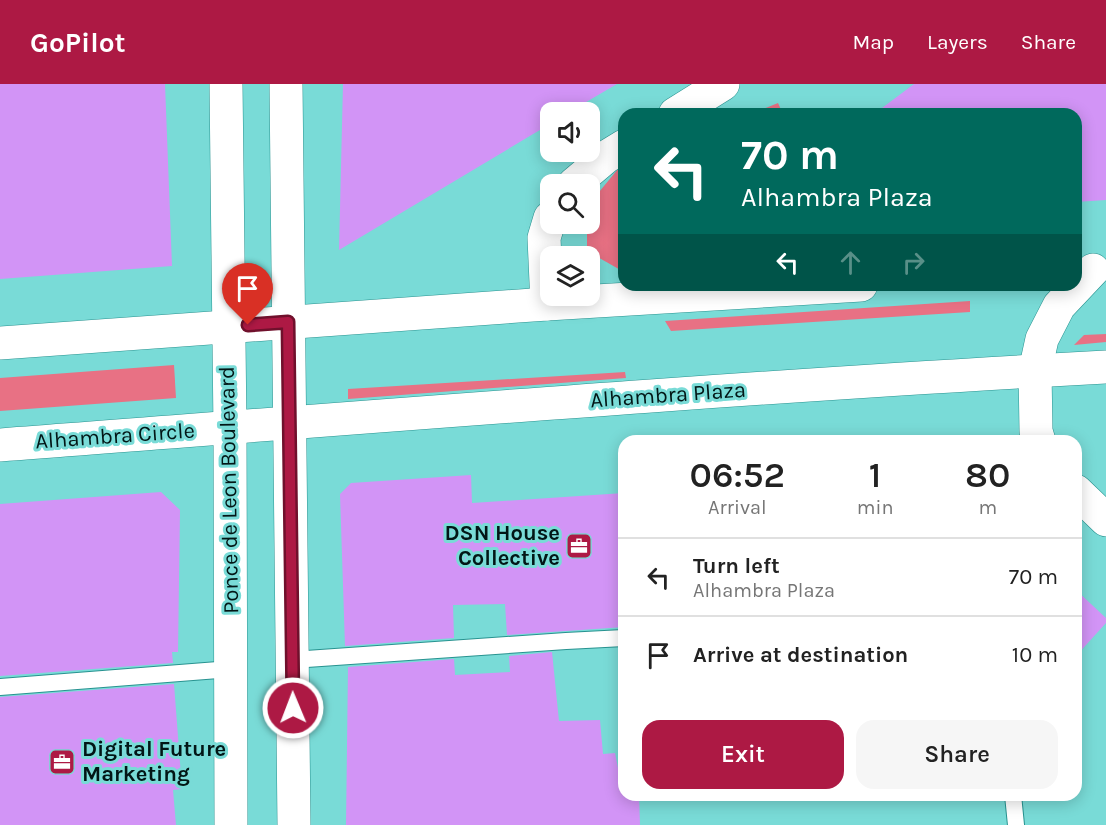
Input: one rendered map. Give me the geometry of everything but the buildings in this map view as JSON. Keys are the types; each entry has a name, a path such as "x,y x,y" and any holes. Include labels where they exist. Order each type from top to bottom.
{"street":[{"name":"Ponce de Leon Boulevard","path":"226,84 231,825"},
{"path":"286,84 294,825"},
{"path":"685,108 723,84"},
{"path":"586,174 618,150"},
{"path":"600,301 762,291"},
{"path":"1037,435 1035,371 1042,339 1059,306 1073,291"},
{"path":"0,343 540,304"},
{"name":"Alhambra Plaza","path":"230,428 652,396 1106,367"},
{"name":"Alhambra Circle","path":"0,445 230,428"},
{"path":"1082,497 1106,520"}],"lane":[{"path":"292,660 618,638"},
{"path":"0,687 231,669"},
{"path":"1014,801 1016,825"}],"shaded area":[{"path":"778,103 780,108 766,108"},
{"path":"618,169 618,269 600,258 600,246 587,246 587,234 600,234 600,191"},
{"path":"970,301 970,312 671,331 665,321"},
{"path":"1106,334 1106,342 1074,345 1084,335"},
{"path":"174,365 176,398 0,411 0,378"},
{"path":"625,372 626,378 348,399 348,389"}],"place":[{"name":"DSN House Collective","path":"579,546"},
{"name":"Digital Future Marketing","path":"62,762"}],"route":[{"path":"248,325 288,322 293,708"}]}
